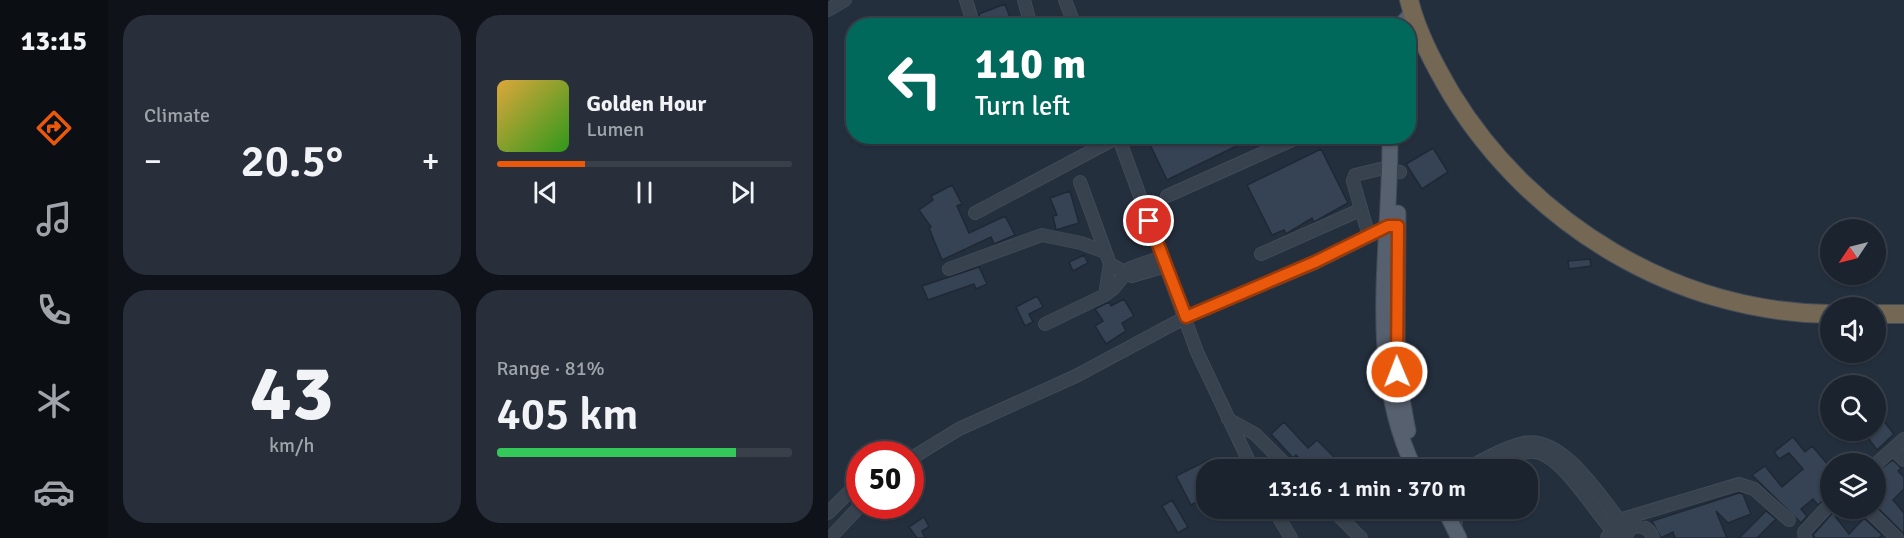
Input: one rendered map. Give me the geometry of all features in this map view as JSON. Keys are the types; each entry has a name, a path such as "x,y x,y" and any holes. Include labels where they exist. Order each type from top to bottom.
{"highway":[{"path":"1416,39 1475,130 1516,178 1573,227 1627,260 1705,293 1775,310 1820,313"},
{"path":"1886,314 1904,314"}],"main road":[{"path":"1391,144 1395,171"},
{"path":"1400,144 1395,171 1386,376 1400,435 1410,459"},
{"path":"1393,226 1397,372 1408,430 1420,459"},
{"path":"1442,519 1454,535"},
{"path":"1448,519 1454,535"}],"street":[{"path":"828,10 845,0"},
{"path":"966,0 972,18"},
{"path":"1024,0 1029,18"},
{"path":"1065,0 1072,18"},
{"path":"975,213 1105,144"},
{"path":"1121,144 1197,352 1248,459"},
{"path":"1167,196 1283,144"},
{"path":"1369,236 1353,181 1355,175 1363,171 1395,171"},
{"path":"1080,182 1107,258 1105,295"},
{"path":"1261,254 1360,210"},
{"path":"1081,243 1092,221"},
{"path":"924,450 959,429 1076,376 1186,317 1393,226"},
{"path":"949,268 1042,235 1081,243 1132,276 1164,262"},
{"path":"1046,324 1105,295 1122,280 1125,273"},
{"path":"1228,419 1255,434 1280,459"},
{"path":"1886,455 1904,439"},
{"path":"1490,459 1523,444 1544,449 1618,532"},
{"path":"1510,459 1523,453 1544,449"},
{"path":"1893,449 1904,460"},
{"path":"1618,532 1738,484 1754,489 1789,520"},
{"path":"828,513 846,495"},
{"path":"1804,535 1820,516"},
{"path":"830,538 848,519"},
{"path":"1280,519 1291,538"},
{"path":"1342,519 1361,538"},
{"path":"1454,535 1456,519"},
{"path":"1877,519 1897,538"},
{"path":"1618,532 1635,526 1644,527 1653,538"}],"building":[{"path":"1005,4 1010,18 980,18 979,14"},
{"path":"1150,144 1241,144 1167,180"},
{"path":"1433,148 1448,172 1422,189 1406,164"},
{"path":"1321,149 1348,203 1314,222 1312,218 1286,234 1284,230 1272,235 1247,185"},
{"path":"952,185 962,204 957,206 969,233 1005,216 1015,235 994,244 991,237 942,260 929,228 931,227 919,210 933,200 931,196"},
{"path":"1070,191 1079,223 1056,230 1053,216 1057,215 1050,198"},
{"path":"1084,255 1088,263 1073,271 1069,262"},
{"path":"1590,259 1591,266 1569,269 1568,261"},
{"path":"979,267 987,284 976,289 974,284 928,300 922,286"},
{"path":"1037,296 1043,307 1029,314 1033,322 1025,326 1016,307"},
{"path":"1124,299 1134,316 1122,323 1126,331 1106,344 1095,326 1103,321 1095,309 1109,302 1111,306"},
{"path":"1284,422 1308,448 1317,440 1336,459 1300,459 1296,455 1293,458 1271,434"},
{"path":"1886,424 1894,434 1877,450 1870,441 1886,441"},
{"path":"1793,437 1805,452 1812,446 1820,455 1820,503 1818,505 1813,499 1801,509 1807,516 1801,523 1752,475 1765,466 1782,487 1803,469 1789,453 1779,459 1774,452"},
{"path":"1893,460 1901,468 1898,471 1904,477 1904,489 1893,500 1904,513 1904,534 1886,516 1886,465"},
{"path":"1196,466 1196,502 1191,505 1176,476"},
{"path":"1739,493 1743,494 1751,514 1728,523 1716,511 1727,538 1675,538 1673,532 1661,538 1652,521"},
{"path":"1172,500 1188,527 1178,533 1162,506"},
{"path":"1766,511 1776,519 1757,538 1739,538"},
{"path":"924,517 929,527 922,531 925,538 917,538 909,527"},
{"path":"1827,519 1837,519 1849,534 1865,519 1882,535 1879,538 1815,538 1813,535"}],"route":[{"path":"1149,221 1186,317 1315,262 1388,226 1398,226 1397,372"}]}
